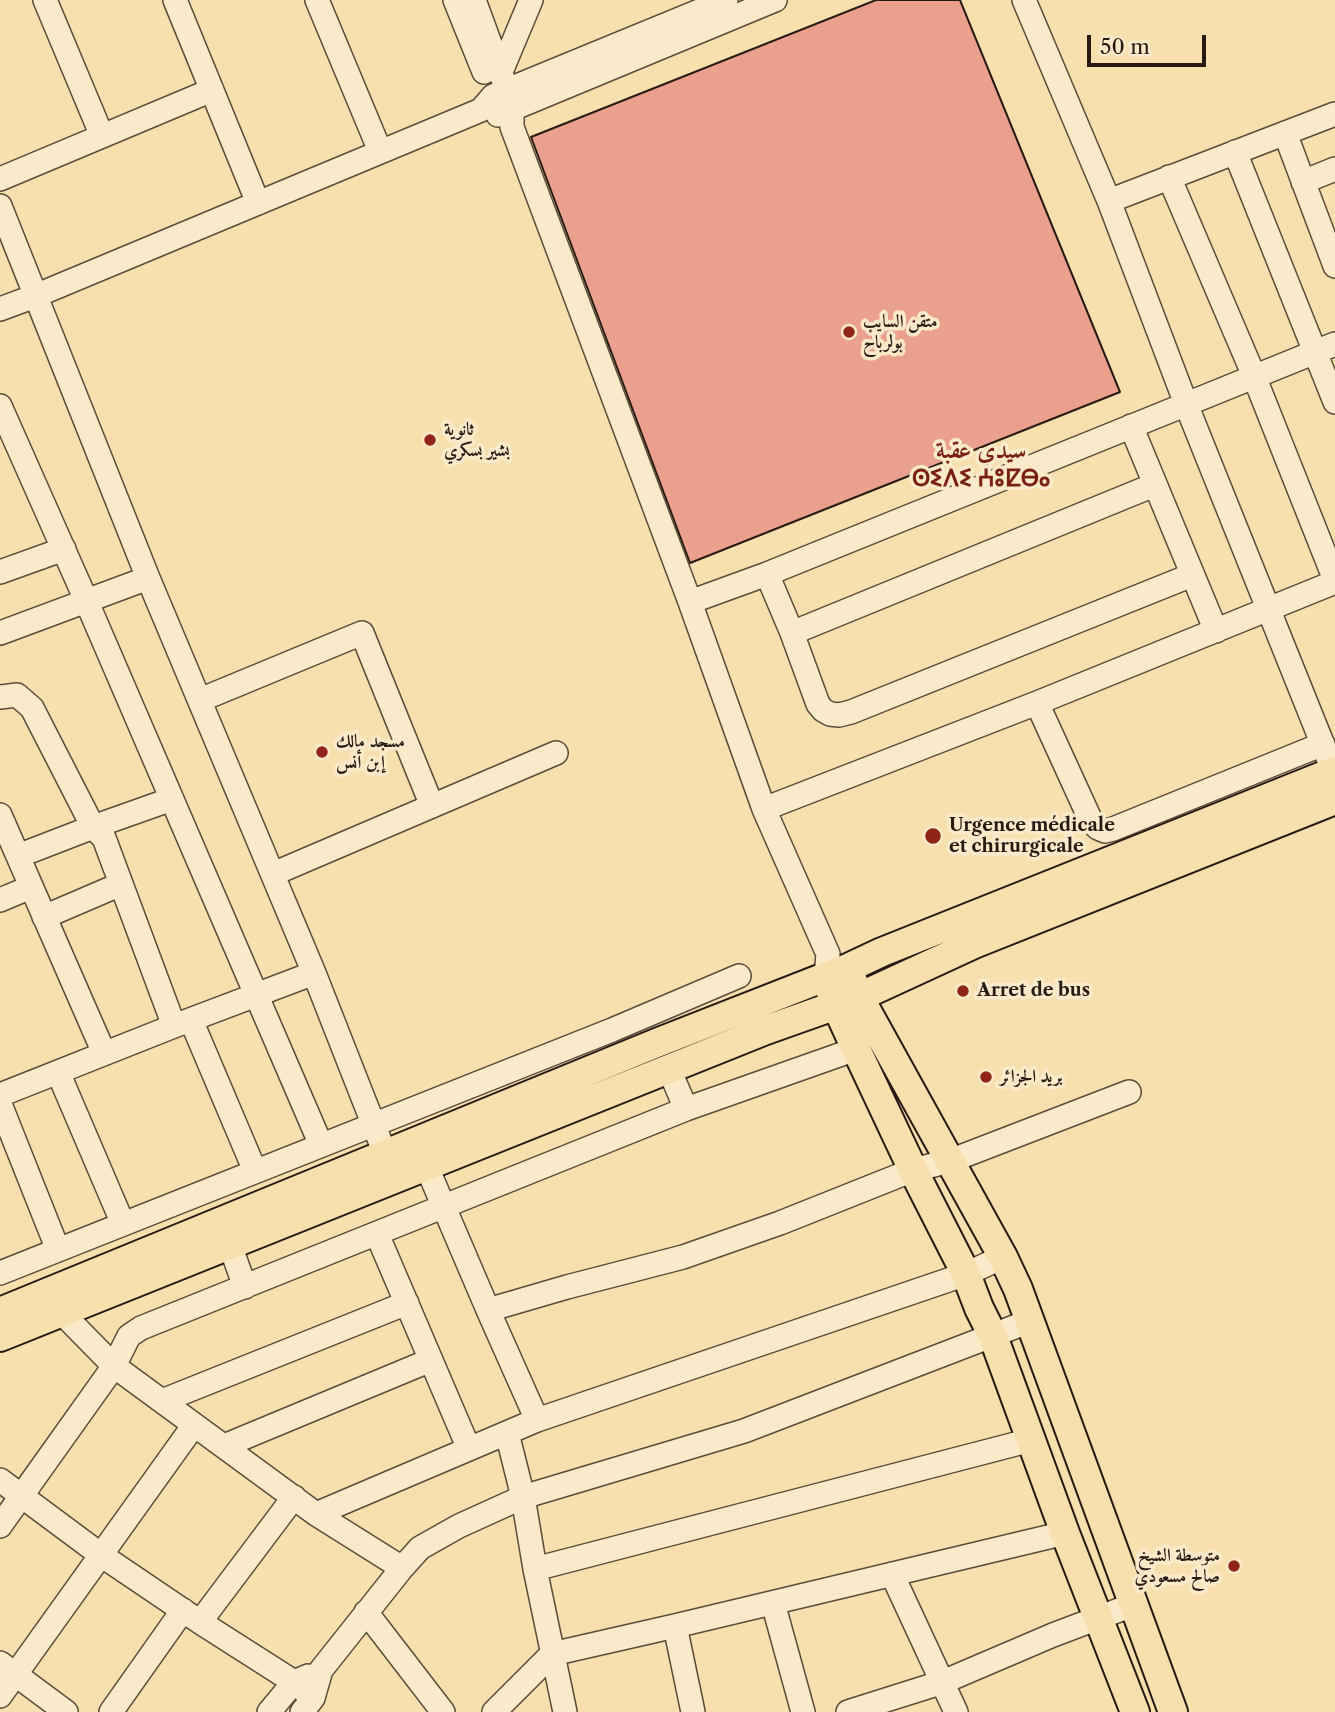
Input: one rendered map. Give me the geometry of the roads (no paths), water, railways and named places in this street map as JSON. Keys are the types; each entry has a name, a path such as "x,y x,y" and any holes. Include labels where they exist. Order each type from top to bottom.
{"main road":[{"path":"421,1153 669,1069 847,1001 969,932 1334,772"},
{"path":"0,1312 390,1166 624,1056 834,966 969,932 1335,800"},
{"path":"834,966 847,1001 856,1049 966,1274 993,1336 1065,1533 1135,1712"},
{"path":"847,1001 950,1161 1018,1289 1173,1712"},
{"path":"0,1337 230,1245 390,1166"}],"street":[{"path":"45,0 102,136"},
{"path":"175,0 258,203"},
{"path":"317,0 380,151"},
{"path":"455,0 500,103 690,601 764,809 834,966"},
{"path":"474,0 500,103"},
{"path":"500,103 531,0"},
{"path":"500,103 726,0"},
{"path":"0,309 500,103 775,0"},
{"path":"1024,0 1109,201 1186,404 1334,772"},
{"path":"0,179 212,90"},
{"path":"1109,201 1335,114"},
{"path":"1285,133 1335,266"},
{"path":"1235,152 1325,348 1335,401"},
{"path":"1303,181 1335,169"},
{"path":"764,809 1037,703 1335,581 1254,376 1169,177"},
{"path":"0,206 148,578 314,972 390,1166"},
{"path":"690,601 767,574 1325,348"},
{"path":"1,412 64,549 321,1145"},
{"path":"1131,426 1216,631"},
{"path":"792,633 1154,485"},
{"path":"0,572 64,549"},
{"path":"767,574 818,704 830,714 839,715 1192,575"},
{"path":"0,633 148,578"},
{"path":"200,700 362,633 432,806"},
{"path":"0,697 17,695 32,708 93,827 104,838 121,884 183,1023 255,1171"},
{"path":"1037,703 1091,821 1105,831 1323,744"},
{"path":"273,874 556,752"},
{"path":"18,856 172,799"},
{"path":"0,815 104,1054"},
{"path":"44,917 121,884"},
{"path":"0,900 32,887"},
{"path":"0,1095 314,972"},
{"path":"0,1273 612,1030 739,976"},
{"path":"612,1030 624,1056"},
{"path":"0,1526 114,1366 129,1336 141,1328 686,1110 856,1049"},
{"path":"669,1069 686,1110"},
{"path":"58,1072 123,1224"},
{"path":"488,1310 682,1257 780,1223 913,1170 950,1161 1129,1092"},
{"path":"0,1104 58,1250"},
{"path":"421,1153 537,1420"},
{"path":"377,1234 469,1449"},
{"path":"230,1245 245,1287"},
{"path":"316,1514 537,1420 966,1274 1003,1257"},
{"path":"162,1401 407,1303"},
{"path":"62,1312 114,1366 316,1514 402,1568"},
{"path":"307,1705 321,1670 402,1568 420,1548 459,1526 523,1497 744,1430 1030,1321"},
{"path":"224,1446 430,1360"},
{"path":"0,1696 8,1668 101,1555 194,1424"},
{"path":"507,1433 523,1497 565,1712"},
{"path":"535,1569 1031,1440"},
{"path":"0,1480 101,1555 294,1682 307,1705"},
{"path":"111,1712 294,1497"},
{"path":"494,1712 552,1654 1065,1533"},
{"path":"892,1574 956,1712"},
{"path":"774,1603 803,1712"},
{"path":"848,1712 943,1682 1135,1604"},
{"path":"366,1612 443,1712"},
{"path":"675,1626 693,1712"},
{"path":"8,1668 66,1712"},
{"path":"269,1712 294,1682 321,1670"}],"place":[{"name":"متقن السايب بولرباح","path":"849,332"},
{"name":"ثانوية بشير بسكري","path":"430,440"},
{"name":"مسجد مالك إبن أنس","path":"322,752"},
{"name":"Urgence médicale et chirurgicale","path":"933,836"},
{"name":"Arret de bus","path":"963,991"},
{"name":"بريد الجزائر","path":"986,1077"},
{"name":"متوسطة الشيخ صالح مسعودي","path":"1234,1566"}],"district":[{"name":"سيدي عقبة ⵙⵉⴷⵉ ⵄⵓⵇⴱⴰ","path":"981,465"}]}
